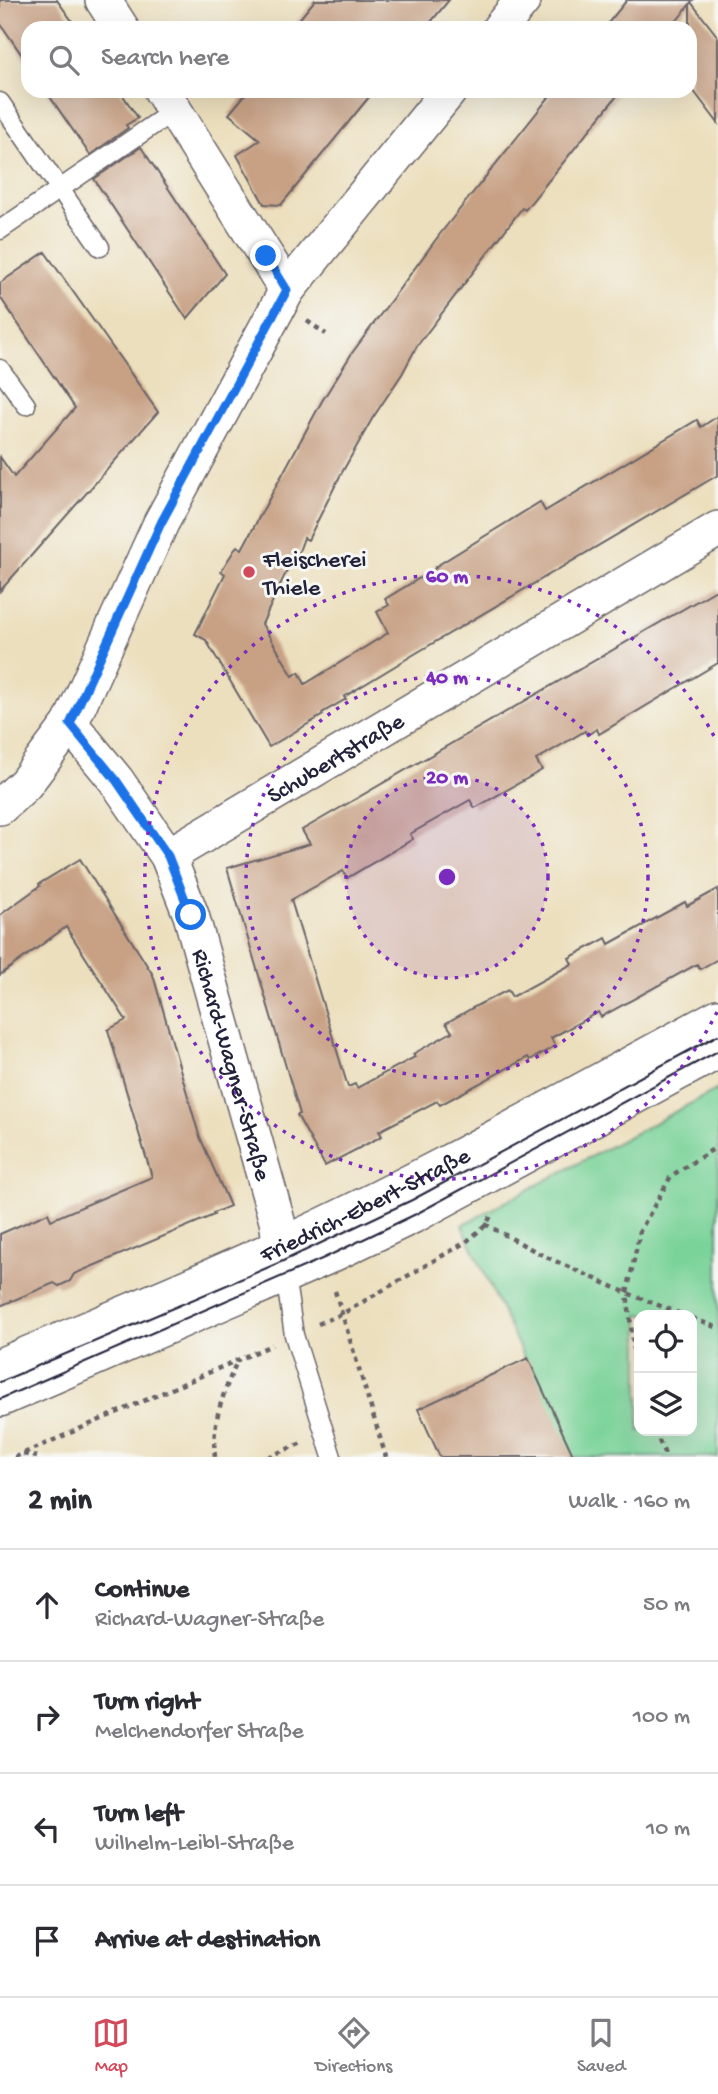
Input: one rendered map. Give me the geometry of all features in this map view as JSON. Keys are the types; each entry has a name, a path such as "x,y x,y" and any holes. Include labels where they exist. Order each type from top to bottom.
{"street":[{"path":"103,0 116,21"},
{"path":"506,21 523,0"},
{"path":"0,807 24,784 70,724 161,523 287,290 443,98"},
{"path":"168,100 287,290"},
{"name":"Schubertstraße","path":"168,856 718,529"},
{"name":"Richard-Wagner-Straße","path":"70,724 116,780 168,856 191,915 277,1221 283,1260"},
{"name":"Friedrich-Ebert-Straße","path":"0,1399 283,1260 407,1184 718,1017"},
{"name":"Friedrich-Ebert-Straße","path":"0,1366 283,1260 324,1258 416,1214 718,1051"}],"lane":[{"path":"0,230 60,189 168,100"},
{"path":"0,102 100,247"},
{"path":"0,369 26,405"},
{"path":"283,1260 294,1335 332,1457"}],"path":[{"path":"637,1373 627,1293 640,1231 671,1176 718,1146"},
{"path":"15,1457 342,1314 466,1242 486,1226 544,1256 671,1310"},
{"path":"342,1314 386,1457"},
{"path":"697,1320 718,1328"},
{"path":"215,1457 215,1422 221,1397 238,1360"},
{"path":"268,1457 325,1433"},
{"path":"657,1436 666,1457"},
{"path":"22,1455 37,1457"}],"green space":[{"path":"718,1089 718,1457 570,1457 462,1225"}],"building":[{"path":"0,0 57,0 72,21 21,21 21,54 0,23"},
{"path":"315,0 449,0 432,21 298,21"},
{"path":"627,0 693,0 691,2 718,37 718,123 697,95 697,21 690,21 690,4 677,21 610,21"},
{"path":"51,98 125,98 138,118 90,155"},
{"path":"242,98 368,98 281,205 264,204 237,155 260,140 229,114"},
{"path":"548,98 615,98 525,210 522,208 417,346 372,419 308,540 304,538 298,554 294,555 262,624 293,676 299,672 305,684 388,633 377,612 389,605 385,599 540,502 545,511 697,420 701,427 718,416 718,475 413,655 344,697 346,699 322,713 323,715 269,747 206,640 195,634 225,574 221,571 237,546 242,549 322,401 352,353 440,234"},
{"path":"141,147 225,274 187,319 94,179"},
{"path":"45,252 158,412 0,591 0,457 14,477 75,408 0,297 0,283"},
{"path":"718,589 718,663 599,734 597,729 587,735 585,731 536,760 542,770 475,808 470,800 410,834 413,839 347,878 343,871 291,900 348,1087 355,1084 357,1088 415,1057 413,1054 452,1032 446,1023 478,1005 508,990 512,997 572,964 569,958 606,938 609,944 685,902 687,906 718,889 718,959 700,969 697,964 601,1017 598,1012 551,1038 555,1046 530,1060 528,1057 440,1105 437,1101 379,1131 382,1136 325,1166 297,1115 300,1114 227,868 310,844 302,830"},
{"path":"80,859 153,975 199,1135 230,1206 74,1274 70,1281 59,1286 54,1283 0,1306 0,1234 48,1213 51,1220 152,1177 108,1030 126,1020 66,927 0,975 0,915 40,886 39,884"},
{"path":"528,1358 574,1457 440,1457 418,1409"}],"tram line":[{"path":"0,1382 283,1261 412,1200 718,1035"},
{"path":"0,1399 324,1258 416,1214 718,1051"}],"place":[{"name":"Fleischerei Thiele","path":"249,572"}],"route":[{"path":"191,915 168,856 116,780 70,724 161,523 287,290 266,256"}]}
